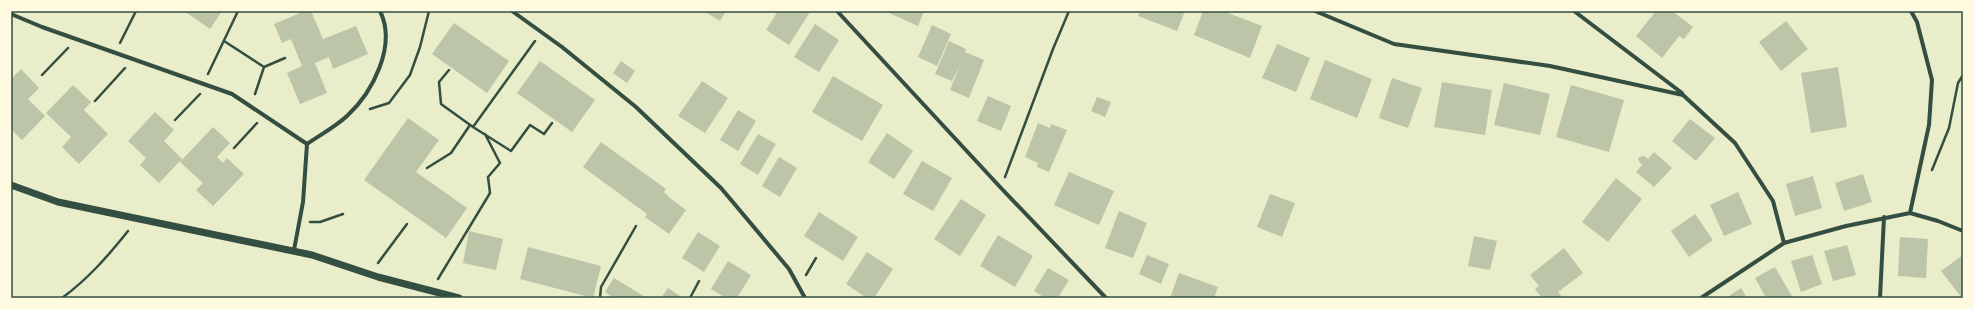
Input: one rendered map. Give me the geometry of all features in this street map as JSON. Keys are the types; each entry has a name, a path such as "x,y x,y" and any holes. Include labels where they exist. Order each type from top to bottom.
{"street":[{"path":"307,144 348,115 370,88 385,55 385,20 380,11"},
{"path":"512,11 636,107 721,188 789,269 805,298"},
{"path":"838,11 1001,188 1106,298"},
{"path":"1315,11 1394,44 1550,66 1683,95"},
{"path":"1574,11 1683,95 1735,143 1773,201 1784,243"},
{"path":"1910,213 1929,125 1932,80 1916,22 1911,11"},
{"path":"11,14 76,39 232,94 307,144"},
{"path":"294,250 303,202 307,144"},
{"path":"11,186 58,202 294,250 430,291 459,298"},
{"path":"1701,298 1784,243 1846,226 1884,217 1910,213 1938,221 1963,231"},
{"path":"1880,298 1884,217"}],"path":[{"path":"115,52 136,11"},
{"path":"203,84 238,11"},
{"path":"348,115 389,103 410,75 420,47 429,11"},
{"path":"1001,188 1053,49 1069,11"},
{"path":"474,127 541,32"},
{"path":"42,76 76,39"},
{"path":"224,41 264,67"},
{"path":"251,106 264,67 285,58"},
{"path":"95,101 134,59"},
{"path":"449,70 439,82 441,104 510,151 530,125 544,134 552,123"},
{"path":"1916,180 1934,169 1949,128 1958,83 1963,75"},
{"path":"176,120 208,85"},
{"path":"234,148 264,115"},
{"path":"427,168 451,153 470,125"},
{"path":"430,291 490,193 488,177 500,163 485,134"},
{"path":"300,221 320,222 343,214"},
{"path":"62,298 81,284 110,254 137,219"},
{"path":"378,263 407,224"},
{"path":"600,298 601,287 636,226"},
{"path":"799,287 816,258"},
{"path":"690,298 699,281"}],"building":[{"path":"184,11 222,11 210,29"},
{"path":"305,11 311,11 323,39 356,26 368,54 333,69 329,57 315,63 327,93 300,104 287,73 302,66 291,39 282,43 274,24"},
{"path":"704,11 726,11 720,21"},
{"path":"778,11 810,12 789,45 766,30"},
{"path":"885,11 924,11 918,26"},
{"path":"1140,11 1185,11 1177,31 1138,16"},
{"path":"1203,11 1223,11 1262,26 1250,58 1194,35"},
{"path":"1656,11 1672,11 1693,27 1684,39 1679,36 1662,58 1636,36"},
{"path":"1786,21 1808,49 1781,71 1759,42"},
{"path":"454,23 509,61 487,93 432,54"},
{"path":"815,24 839,40 819,72 794,57"},
{"path":"932,25 951,34 937,66 918,57"},
{"path":"949,41 966,49 965,52 984,60 969,98 950,90 960,65 952,81 935,74"},
{"path":"1277,44 1310,58 1296,92 1262,78"},
{"path":"1325,60 1372,79 1357,118 1310,99"},
{"path":"540,61 595,100 572,132 517,93"},
{"path":"621,61 635,71 627,83 613,73"},
{"path":"1838,67 1847,127 1811,133 1801,73"},
{"path":"21,69 39,88 28,99 45,116 22,140 11,129 11,79"},
{"path":"833,76 883,105 862,141 812,112"},
{"path":"1392,78 1422,88 1408,128 1379,118"},
{"path":"702,81 728,98 705,133 678,116"},
{"path":"1442,82 1492,90 1485,135 1434,127"},
{"path":"1504,83 1550,94 1540,135 1494,125"},
{"path":"73,85 91,102 84,110 108,134 79,164 62,147 71,137 46,113"},
{"path":"1571,85 1624,100 1609,152 1556,137"},
{"path":"988,96 1011,106 1001,131 977,121"},
{"path":"1097,97 1111,102 1105,117 1091,111"},
{"path":"738,110 756,121 738,151 720,140"},
{"path":"155,112 174,130 164,141 182,159 159,183 140,165 146,158 128,141"},
{"path":"408,118 439,140 416,172 467,208 446,238 364,180"},
{"path":"1690,119 1715,138 1696,161 1672,141"},
{"path":"1038,123 1050,128 1051,124 1067,130 1049,172 1037,167 1038,163 1025,157"},
{"path":"213,127 230,143 217,157 223,163 227,158 244,174 213,206 196,190 203,183 180,162"},
{"path":"887,133 913,151 894,179 868,162"},
{"path":"758,134 776,144 758,175 740,164"},
{"path":"601,142 666,189 664,192 686,210 669,234 645,217 647,214 583,167"},
{"path":"1654,152 1672,168 1654,187 1636,172 1642,165 1638,160 1639,157 1644,156 1648,159"},
{"path":"779,157 797,168 780,197 762,186"},
{"path":"922,161 952,178 933,211 903,194"},
{"path":"1069,172 1114,191 1099,225 1054,205"},
{"path":"1863,174 1872,202 1844,211 1835,183"},
{"path":"1813,176 1822,208 1795,216 1786,184"},
{"path":"1616,178 1642,199 1608,242 1582,222"},
{"path":"1738,192 1752,224 1724,236 1710,205"},
{"path":"1270,194 1295,203 1282,237 1257,227"},
{"path":"961,199 986,215 960,256 934,239"},
{"path":"1119,211 1147,223 1133,258 1105,248"},
{"path":"819,212 858,237 843,261 804,236"},
{"path":"1695,214 1713,240 1689,257 1671,231"},
{"path":"469,231 503,239 496,270 463,263"},
{"path":"698,232 720,246 704,272 682,258"},
{"path":"998,235 1033,256 1015,287 980,266"},
{"path":"1474,236 1497,241 1490,270 1468,266"},
{"path":"1900,237 1928,239 1926,278 1898,276"},
{"path":"1847,245 1856,275 1833,281 1824,251"},
{"path":"528,247 601,266 593,298 520,279"},
{"path":"1564,248 1583,273 1558,292 1563,298 1542,298 1535,289 1539,286 1530,275"},
{"path":"867,252 893,269 874,298 867,298 846,284"},
{"path":"1147,255 1169,264 1161,284 1139,274"},
{"path":"1812,255 1822,284 1801,292 1791,261"},
{"path":"1963,255 1963,298 1962,298 1941,271"},
{"path":"728,261 751,275 737,298 726,298 711,289"},
{"path":"1775,267 1793,298 1766,298 1755,278"},
{"path":"1048,268 1069,280 1058,298 1045,298 1034,291"},
{"path":"1179,273 1218,287 1214,298 1170,298"},
{"path":"614,278 646,298 614,298 605,292"},
{"path":"668,288 683,298 661,298"},
{"path":"1741,288 1747,298 1726,298"}]}
